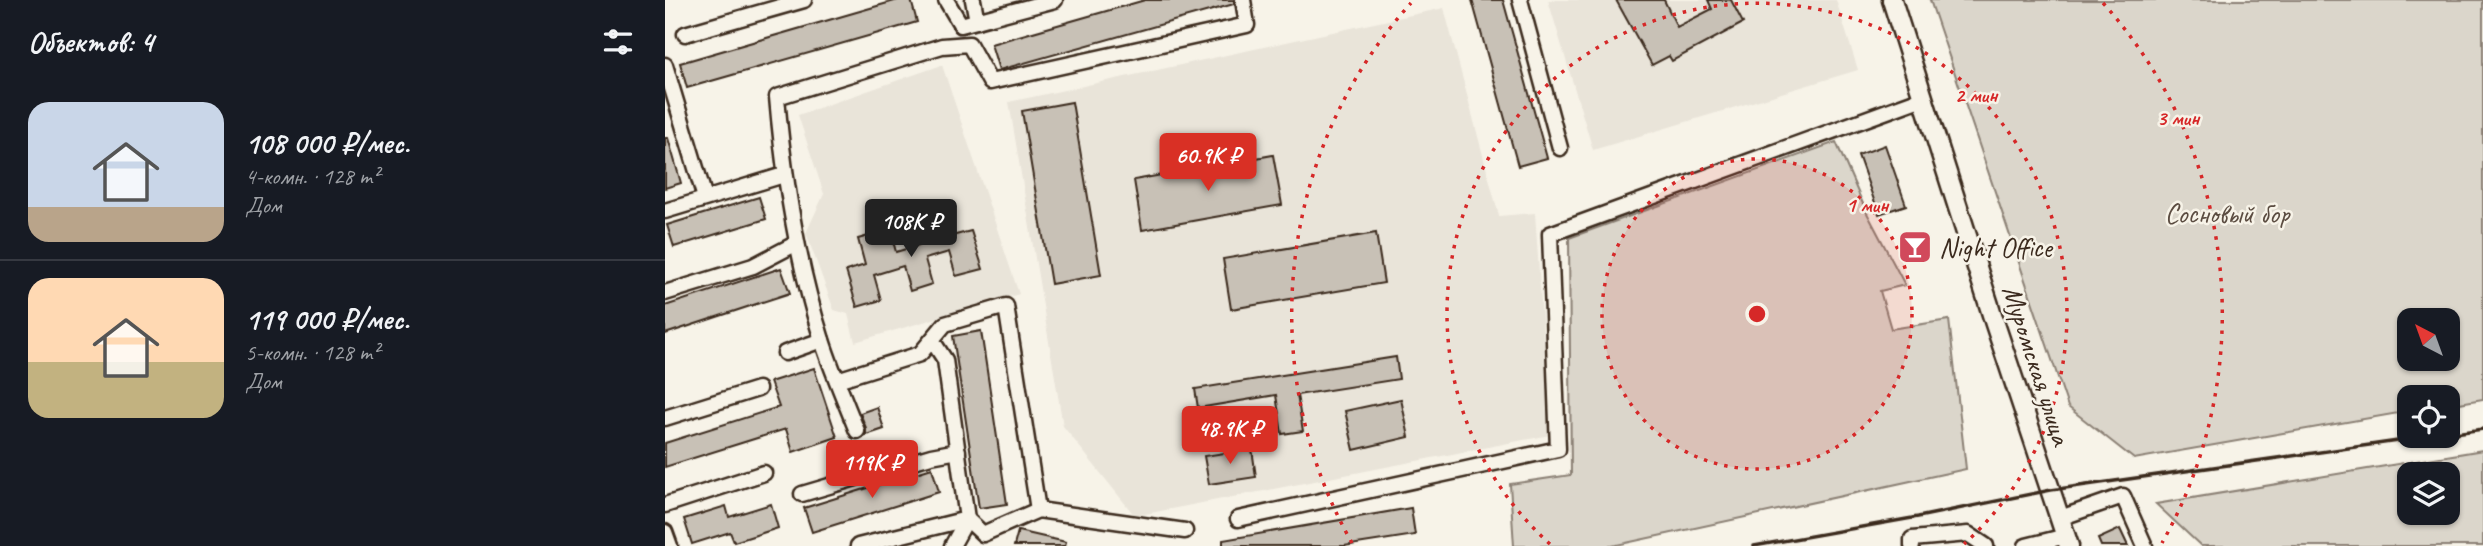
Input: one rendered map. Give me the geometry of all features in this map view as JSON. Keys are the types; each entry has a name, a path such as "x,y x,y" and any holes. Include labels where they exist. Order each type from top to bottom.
{"main road":[{"name":"Муромская улица","path":"1892,0 2068,541"}],"street":[{"path":"685,34 804,0"},
{"path":"946,0 990,82 1247,25 1243,0"},
{"path":"974,0 977,21"},
{"path":"961,25 1055,0"},
{"path":"1520,0 1560,148"},
{"path":"857,431 822,341 797,243 784,175 777,97 942,46 969,44"},
{"path":"665,65 705,198"},
{"path":"1238,519 1558,449 1550,234 1923,98"},
{"path":"665,211 784,175"},
{"path":"665,293 753,266 797,243"},
{"path":"837,380 921,354 945,324 1006,306 1038,510"},
{"path":"932,340 945,360 967,519 952,546"},
{"path":"785,353 822,341"},
{"path":"665,418 758,389"},
{"path":"802,494 958,450"},
{"path":"665,505 764,473"},
{"path":"2060,519 2123,496 2145,546"},
{"path":"967,519 983,534 1038,510 1185,531"},
{"path":"858,546 967,519"},
{"path":"665,531 670,546"},
{"path":"1912,546 1912,539 1968,534 1986,546"},
{"path":"2026,546 2068,541"}],"shaded area":[{"path":"1548,0 1836,0 1858,70 1593,150"},
{"path":"1444,8 1499,216 1535,213 1550,435 1135,516 1063,426 1009,102"},
{"path":"942,65 1019,294 855,342 848,314 834,310 806,233 824,194 798,115"}],"green space":[{"name":"Сосновый бор","path":"1930,0 2483,0 2483,399 2460,403 2460,385 2397,385 2397,413 2134,459 2068,407"},
{"path":"1836,142 1867,213 1905,285 1880,291 1891,329 1949,320 1966,469 1612,546 1514,546 1510,484 1571,475 1569,238"},
{"path":"2483,450 2483,546 2201,546 2156,504 2397,464 2397,525 2460,525 2460,462 2410,462"}],"building":[{"path":"898,0 911,0 917,22 687,88 680,63"},
{"path":"1145,0 1234,0 1234,4 999,70 991,44"},
{"path":"1472,0 1503,0 1547,158 1518,166"},
{"path":"1616,0 1664,0 1677,27 1712,9 1708,0 1731,0 1743,23 1672,61 1669,56 1652,65"},
{"path":"1072,102 1101,275 1051,284 1022,111"},
{"path":"665,138 668,138 681,183 665,188"},
{"path":"1885,145 1906,205 1879,214 1858,155"},
{"path":"1273,155 1282,205 1142,230 1134,180"},
{"path":"759,197 766,219 674,247 667,225"},
{"path":"942,216 948,237 971,231 983,269 956,276 949,252 925,259 932,284 910,291 903,266 874,275 881,300 857,307 846,271 865,265 858,239 890,230 896,252 922,244 916,223"},
{"path":"1376,233 1384,283 1231,309 1223,259"},
{"path":"781,268 790,293 665,334 665,306"},
{"path":"981,331 1007,504 979,508 953,336"},
{"path":"1396,357 1399,379 1297,395 1303,431 1282,434 1276,395 1198,408 1195,389"},
{"path":"814,368 837,437 793,452 786,429 665,467 665,443 779,407 770,382"},
{"path":"1401,399 1409,437 1354,450 1345,411"},
{"path":"877,407 884,429 866,435 860,413"},
{"path":"1252,449 1256,477 1209,484 1204,456"},
{"path":"932,468 939,492 812,532 804,508"},
{"path":"771,504 778,528 734,542 730,532 692,544 684,519 726,506 729,517"},
{"path":"1411,508 1415,535 1344,546 1223,546 1223,540"},
{"path":"2120,529 2128,546 2101,546 2098,539"},
{"path":"1018,531 1066,542 1065,546 1014,546"}],"railway":[{"path":"2460,432 2483,429"},
{"path":"1754,546 2051,490 2397,441"}],"place":[{"name":"Night Office","path":"1915,247"}]}
